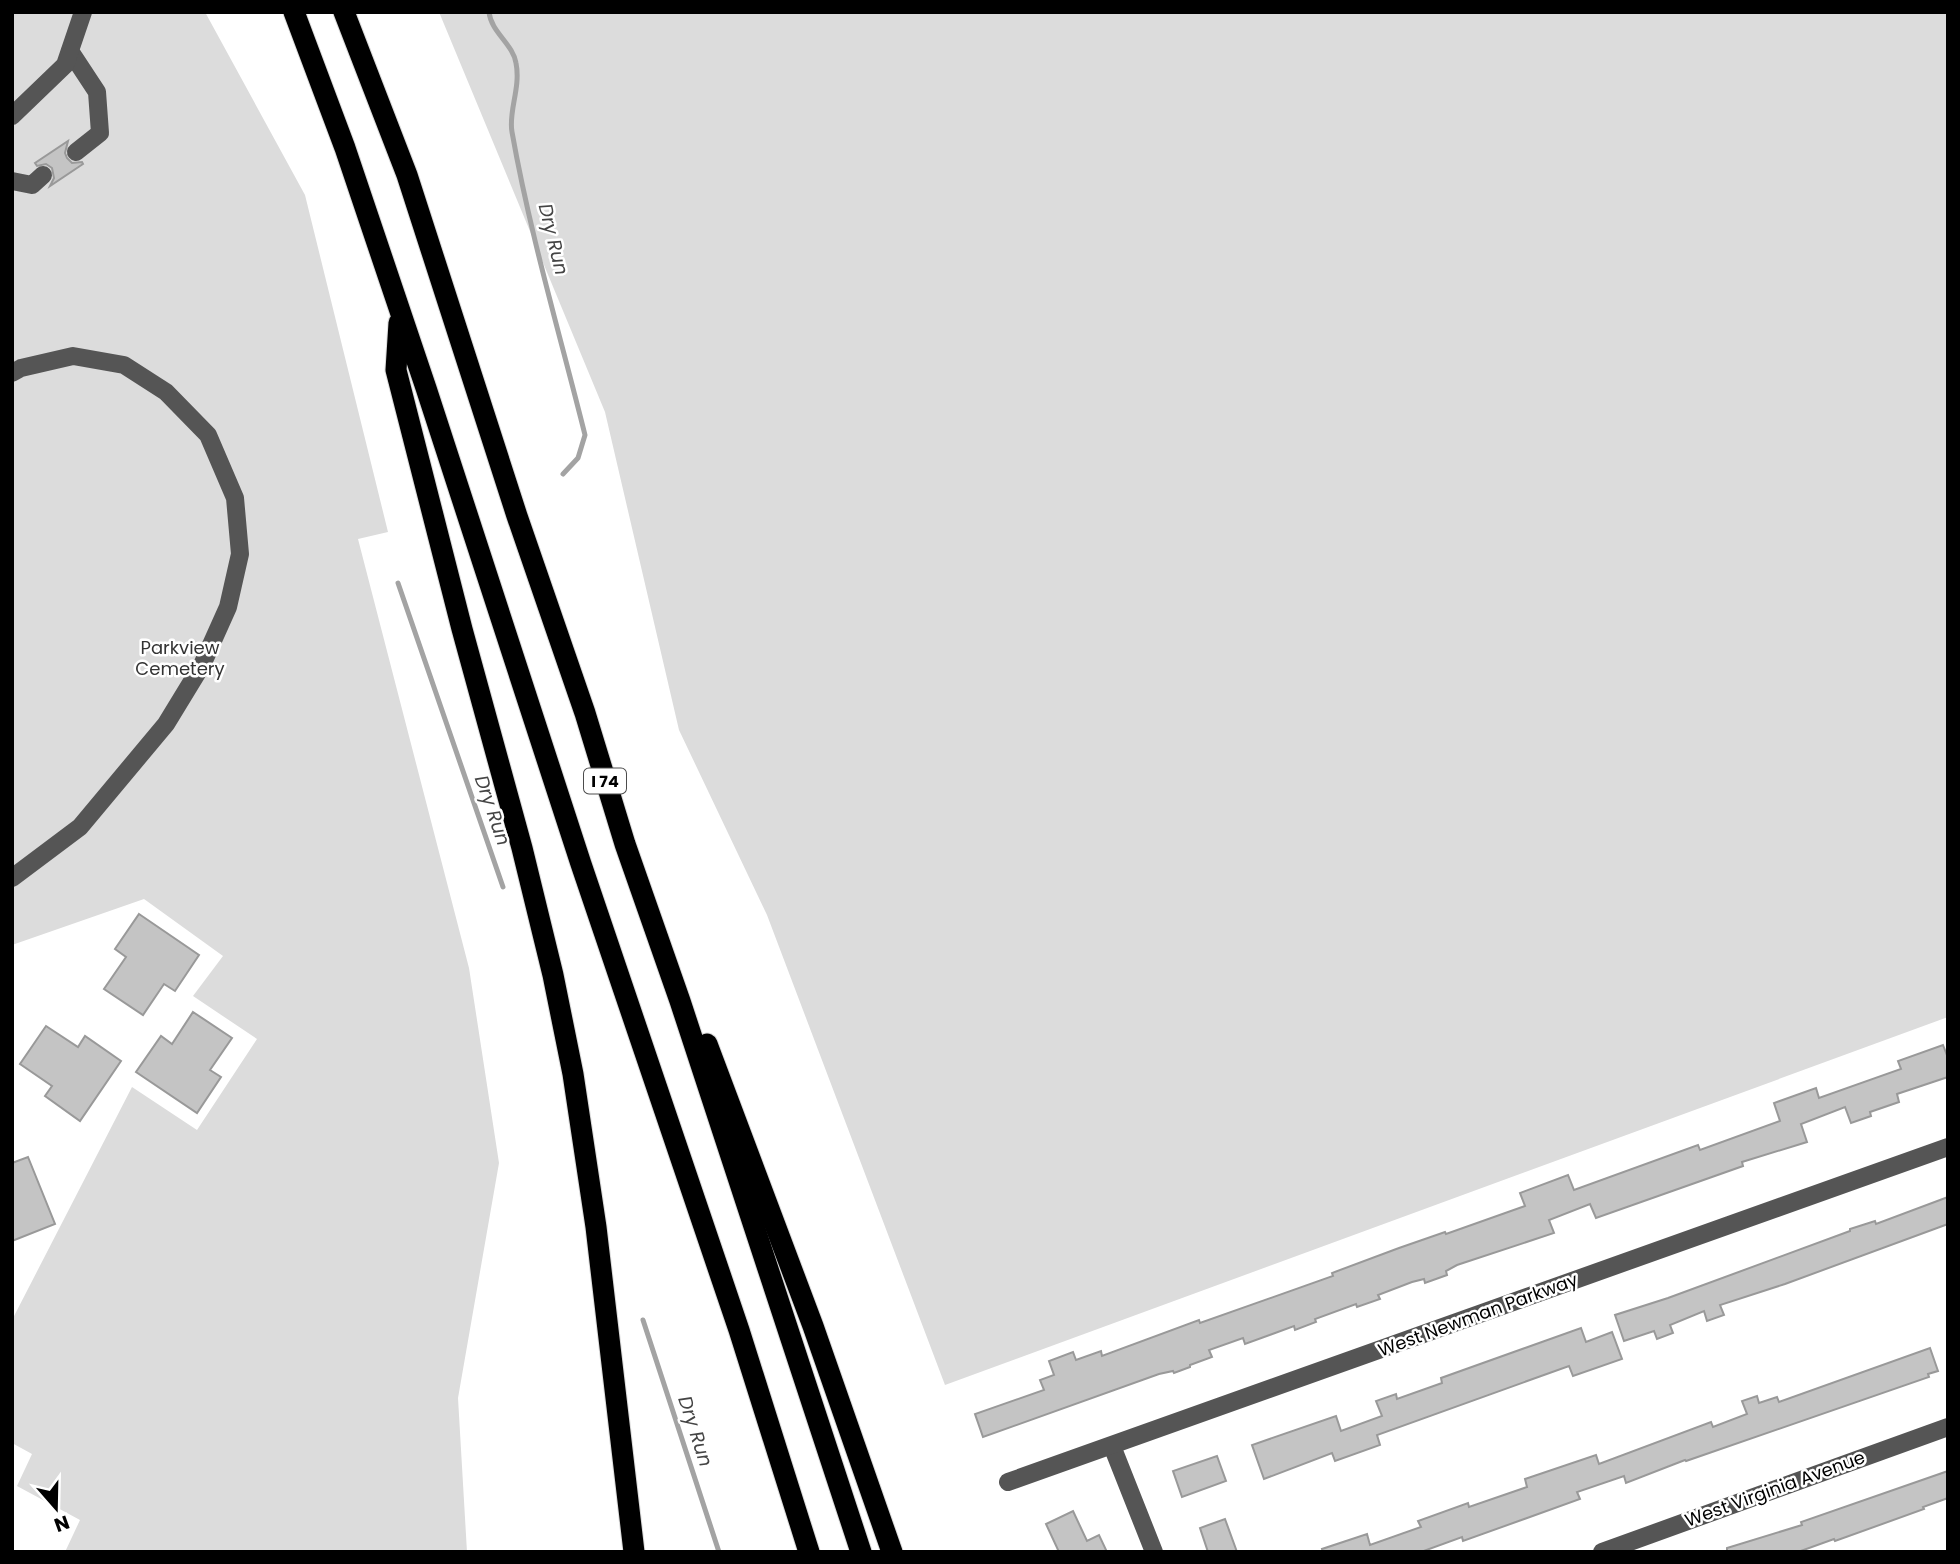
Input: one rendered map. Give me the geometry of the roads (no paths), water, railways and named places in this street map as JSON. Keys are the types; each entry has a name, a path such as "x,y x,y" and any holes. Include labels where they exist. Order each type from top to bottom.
{"highway":[{"name":"I 74","path":"294,12 345,148 585,877 738,1330 809,1552"},
{"name":"I 74","path":"344,12 407,176 513,503 585,713 625,844 684,1013 861,1552"},
{"path":"399,311 396,370 461,629 522,848 553,975 573,1074 596,1227 634,1552"},
{"path":"585,713 637,862 789,1262 892,1552"}],"street":[{"path":"12,116 65,65 83,12"},
{"path":"70,51 97,92 100,134 76,152"},
{"path":"12,181 32,185 43,175"},
{"path":"12,373 21,368 73,356 124,365 166,392 208,435 235,498 240,554 228,607 202,665 166,724 79,827 12,878"},
{"name":"West Newman Parkway","path":"1008,1482 1948,1147"},
{"name":"West Virginia Avenue","path":"1602,1552 1948,1427"},
{"path":"1112,1446 1154,1552"}],"waterway":[{"name":"Dry Run","path":"489,12 494,26 511,50 516,63 517,82 511,124 519,170 585,435 578,458 563,474"},
{"name":"Dry Run","path":"398,583 503,887"},
{"name":"Dry Run","path":"643,1320 719,1552"}],"park label":[{"name":"Parkview Cemetery","path":"180,658"}]}
